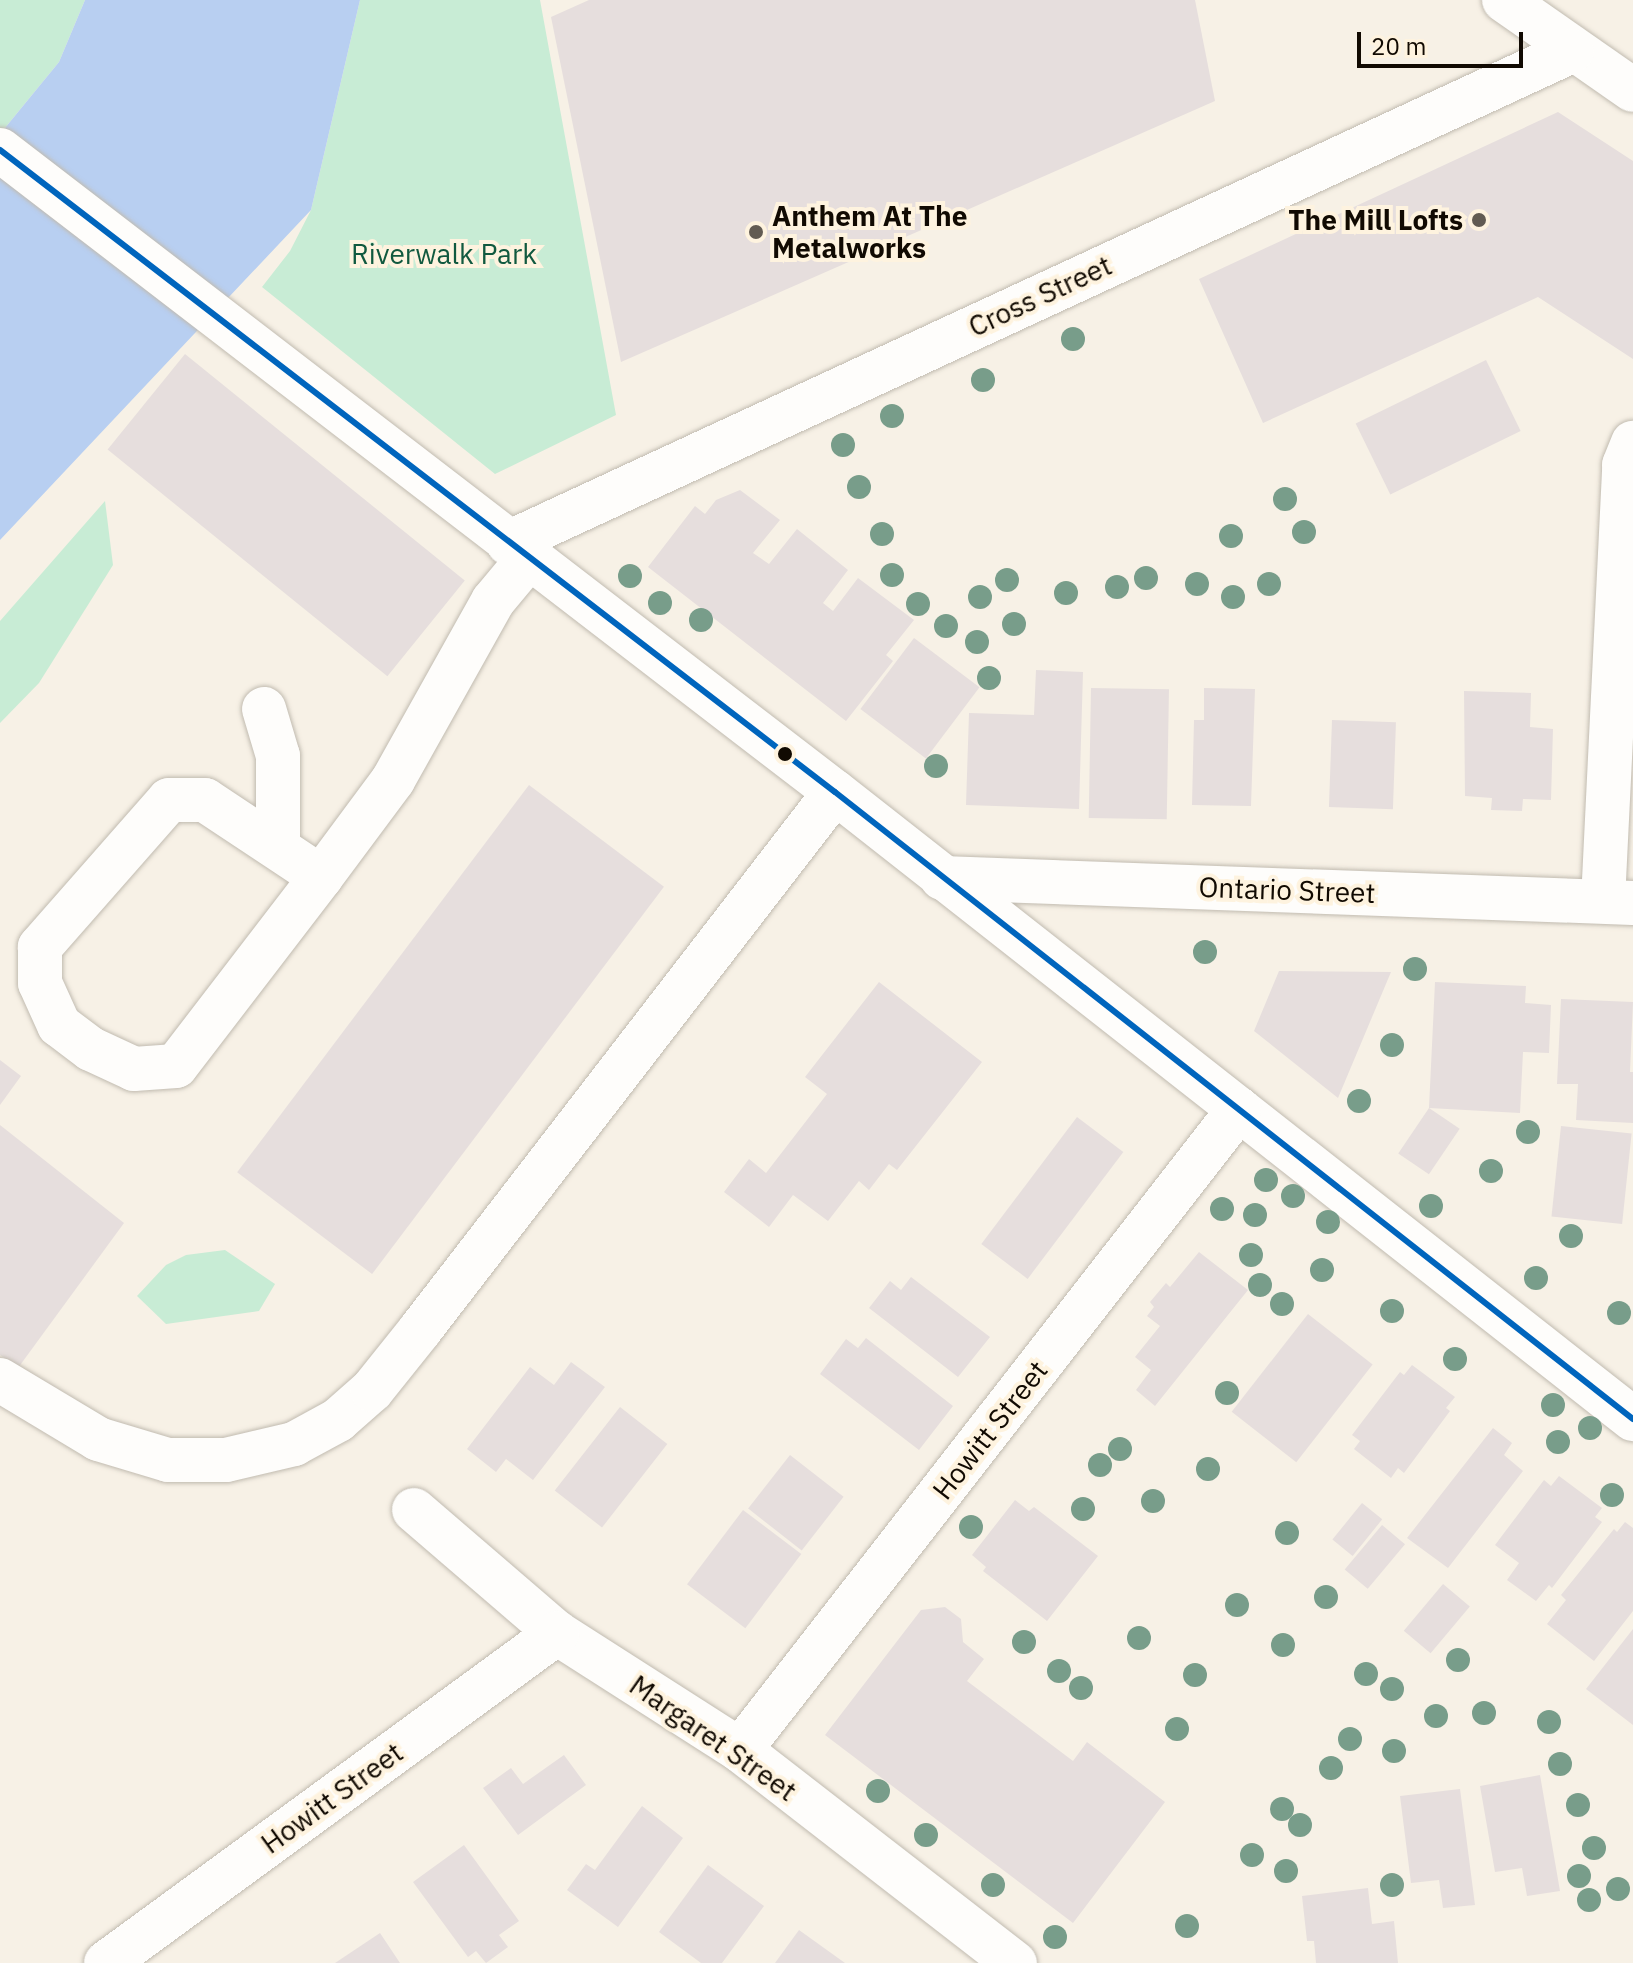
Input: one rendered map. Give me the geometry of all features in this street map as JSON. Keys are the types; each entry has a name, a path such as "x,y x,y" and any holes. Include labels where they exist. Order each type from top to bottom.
{"street":[{"path":"1504,0 1572,51 1633,90"},
{"name":"Cross Street","path":"518,551 1572,51"},
{"path":"0,150 835,792 1633,1419"},
{"path":"1618,902 1624,465 1633,443"},
{"path":"321,877 278,845 205,800 169,800 40,947 40,983 59,1025 91,1049 134,1069 176,1066 321,877 393,780 518,551"},
{"path":"264,709 278,756 278,845"},
{"path":"0,1380 98,1439 168,1460 226,1460 294,1444 338,1420 372,1390 401,1354 835,792"},
{"name":"Ontario Street","path":"942,878 1618,902"},
{"name":"Howitt Street","path":"740,1750 1239,1109"},
{"name":"Margaret Street","path":"414,1510 557,1633 740,1750 1015,1963"},
{"name":"Howitt Street","path":"106,1963 557,1633"}],"green space":[{"path":"0,0 85,0 59,62 0,134"},
{"name":"Riverwalk Park","path":"360,0 540,0 616,415 495,474 262,287 290,251 311,210"},
{"path":"105,501 113,565 39,683 0,723 0,621"},
{"path":"225,1250 275,1284 259,1311 166,1324 137,1296 166,1265 186,1255"}],"water":[{"path":"85,0 360,0 311,210 0,540 0,134 59,62"}],"building":[{"name":"Anthem At The Metalworks","path":"589,0 1195,0 1215,101 621,362 551,17"},
{"name":"The Mill Lofts","path":"1558,112 1633,161 1633,359 1538,297 1263,423 1199,279"},
{"path":"185,354 465,581 387,676 108,450"},
{"path":"1486,360 1521,431 1390,495 1356,424"},
{"path":"740,490 780,520 753,553 769,564 797,529 848,570 823,603 833,611 858,578 914,620 886,655 893,661 846,721 648,567 695,506 705,514 716,500"},
{"path":"914,638 979,687 926,758 860,709"},
{"path":"1036,670 1083,672 1079,809 966,805 969,713 1034,715"},
{"path":"1091,688 1169,689 1167,819 1089,818"},
{"path":"1204,688 1255,689 1251,806 1192,805 1194,720 1204,720"},
{"path":"1464,691 1531,693 1530,727 1553,729 1551,800 1523,799 1522,811 1491,810 1492,798 1465,796"},
{"path":"1332,720 1396,722 1393,809 1329,807"},
{"path":"529,785 664,887 372,1274 237,1172"},
{"path":"1279,971 1391,972 1338,1098 1254,1031"},
{"path":"879,982 982,1062 897,1170 889,1164 869,1190 859,1181 828,1221 793,1195 769,1227 724,1192 749,1159 766,1173 827,1094 805,1077"},
{"path":"1435,982 1526,986 1525,1003 1551,1005 1549,1053 1523,1052 1520,1113 1429,1108"},
{"path":"1561,999 1633,1002 1630,1072 1633,1072 1633,1123 1576,1120 1578,1084 1557,1084"},
{"path":"0,1060 21,1076 0,1105"},
{"path":"1429,1108 1460,1129 1429,1174 1398,1154"},
{"path":"1077,1117 1123,1152 1028,1279 981,1244"},
{"path":"0,1125 124,1223 18,1368 0,1355"},
{"path":"1561,1126 1632,1133 1622,1224 1551,1217"},
{"path":"1199,1252 1248,1290 1155,1406 1136,1390 1151,1370 1135,1357 1160,1326 1147,1316 1154,1307 1150,1302 1166,1283 1170,1287"},
{"path":"911,1277 990,1337 958,1377 869,1308 890,1281 901,1290"},
{"path":"1308,1314 1373,1364 1296,1462 1232,1412"},
{"path":"866,1338 953,1406 919,1450 820,1374 846,1339 858,1348"},
{"path":"571,1362 605,1387 533,1480 506,1459 496,1472 467,1449 530,1367 554,1385"},
{"path":"1412,1365 1455,1397 1446,1408 1450,1411 1404,1473 1398,1468 1391,1478 1354,1449 1360,1441 1352,1435 1400,1372 1404,1375"},
{"path":"620,1407 667,1444 602,1527 555,1491"},
{"path":"1493,1428 1512,1443 1504,1455 1523,1471 1448,1568 1407,1538"},
{"path":"790,1455 844,1497 802,1550 748,1509"},
{"path":"1559,1476 1602,1508 1595,1517 1602,1522 1552,1588 1549,1585 1536,1601 1507,1580 1519,1563 1495,1545 1544,1480 1551,1486"},
{"path":"1015,1500 1029,1511 1034,1507 1098,1556 1047,1621 983,1571 986,1567 972,1555"},
{"path":"1362,1503 1382,1519 1353,1556 1332,1540"},
{"path":"743,1510 801,1554 745,1628 687,1584"},
{"path":"1625,1522 1633,1528 1633,1611 1594,1661 1547,1624 1566,1600 1561,1595 1614,1529 1617,1532"},
{"path":"1382,1525 1405,1544 1368,1589 1345,1569"},
{"path":"1443,1584 1470,1606 1431,1653 1404,1631"},
{"path":"945,1607 961,1619 963,1642 984,1659 967,1681 1073,1761 1087,1742 1165,1802 1073,1923 825,1735 921,1610"},
{"path":"1633,1629 1633,1725 1586,1689"},
{"path":"564,1755 586,1785 518,1835 483,1788 511,1768 523,1784"},
{"path":"1540,1775 1560,1891 1527,1896 1522,1868 1495,1872 1480,1786"},
{"path":"1460,1789 1475,1905 1443,1908 1439,1880 1411,1883 1400,1796"},
{"path":"642,1806 683,1838 618,1927 567,1890 586,1864 595,1870"},
{"path":"464,1845 519,1921 499,1935 508,1947 486,1963 476,1951 468,1957 413,1882"},
{"path":"708,1865 764,1906 722,1963 701,1963 659,1932"},
{"path":"1368,1888 1372,1924 1394,1921 1398,1963 1316,1963 1314,1941 1307,1941 1302,1896"},
{"path":"799,1930 845,1963 775,1963"},
{"path":"380,1933 400,1963 335,1963"}],"transit line":[{"path":"0,150 835,792 1633,1419"}],"place":[{"name":"The Mill Lofts","path":"1479,220"},
{"name":"Anthem At The Metalworks","path":"756,232"}]}
